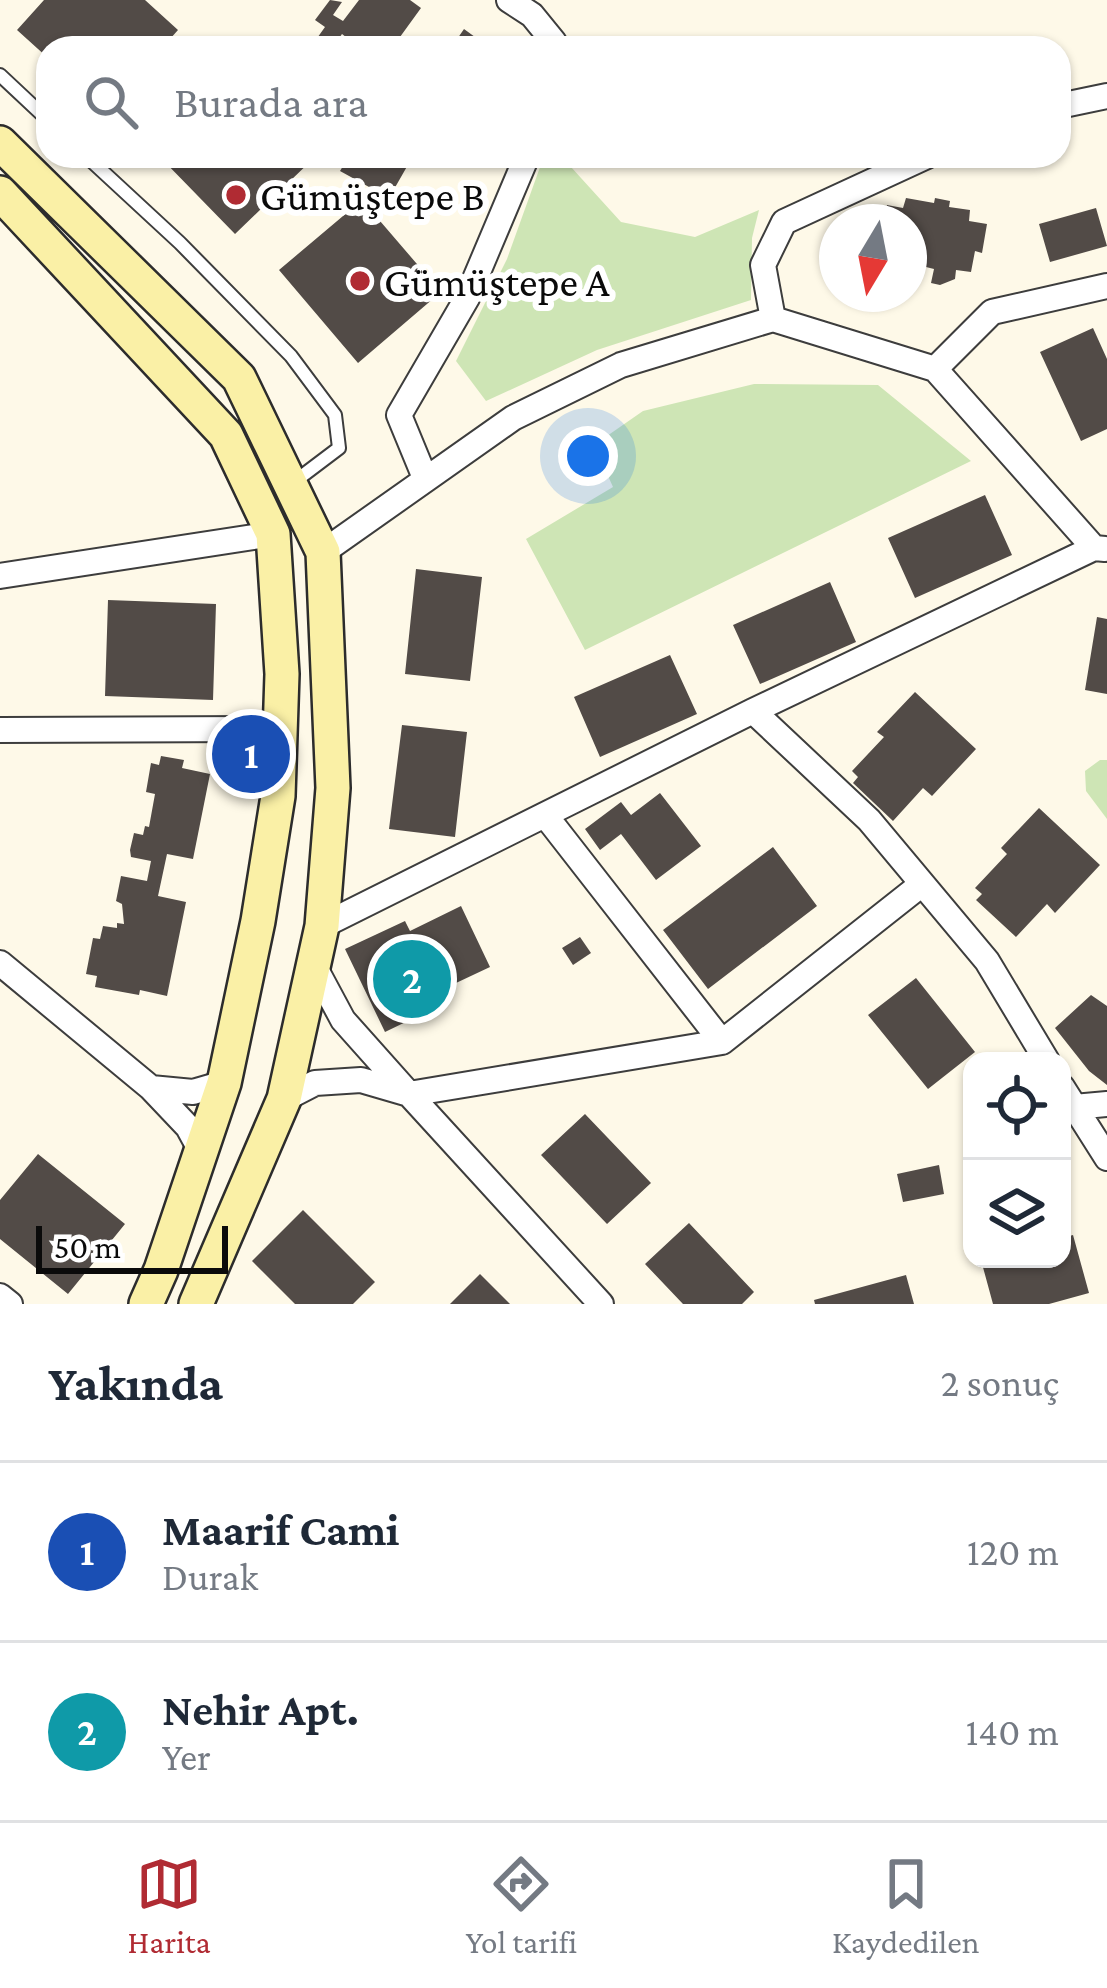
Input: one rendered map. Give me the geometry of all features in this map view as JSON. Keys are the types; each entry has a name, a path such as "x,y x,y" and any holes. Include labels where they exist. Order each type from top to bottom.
{"main road":[{"path":"0,143 238,378 322,552 332,788 318,942 284,1099 196,1304"},
{"path":"0,193 226,435 272,534 282,674 278,796 258,921 224,1083 146,1304"},
{"path":"258,921 300,924 318,942"},
{"path":"224,1083 241,1097 264,1102 284,1099"}],"street":[{"path":"509,0 532,15 547,36"},
{"path":"1071,104 1107,96"},
{"path":"424,478 399,415 467,298 522,168"},
{"path":"773,320 763,265 784,222 901,168"},
{"path":"935,369 992,311 1107,286"},
{"path":"322,552 513,418 621,365 773,320 935,369 1100,549 753,711 544,815 318,942 343,1020 602,1304"},
{"path":"0,576 272,534"},
{"path":"753,711 869,820 987,961 1041,1052"},
{"path":"0,730 280,729"},
{"path":"544,815 722,1042"},
{"path":"284,1099 315,1083 361,1080 409,1094 722,1042 922,884"},
{"path":"0,963 151,1088 188,1127 201,1151"},
{"path":"151,1088 193,1092 224,1083"},
{"path":"1071,1098 1107,1104"},
{"path":"1071,1102 1107,1158"},
{"path":"0,1296 10,1304"}],"lane":[{"path":"0,75 36,109"},
{"path":"99,168 291,356 335,415 339,448 291,484"}],"green space":[{"path":"540,168 572,168 621,222 695,237 759,210 752,238 751,300 597,350 486,401 456,361 507,259"},
{"path":"754,384 878,385 971,461 585,650 526,539 613,487 594,445 643,411"},
{"path":"1107,760 1107,819 1086,791 1085,771"}],"building":[{"path":"44,0 145,0 178,30 173,36 36,36 36,47 17,30"},
{"path":"330,0 342,2 333,15 343,21 359,0 410,0 421,8 401,36 319,36 325,27 315,20"},
{"name":"Gümüştepe B","path":"171,168 304,168 235,234"},
{"path":"342,168 406,168 389,198"},
{"path":"906,198 950,201 949,207 970,210 969,221 987,224 982,253 975,251 971,272 956,270 955,279 931,283 934,269 927,267 927,204 904,204"},
{"name":"Gümüştepe A","path":"362,200 441,292 358,363 279,270"},
{"path":"1096,208 1107,246 1050,262 1039,224"},
{"path":"1093,328 1107,359 1107,429 1081,441 1040,352"},
{"path":"985,495 1012,555 915,598 888,538"},
{"path":"416,569 482,577 470,681 405,674"},
{"path":"830,582 856,642 760,684 733,625"},
{"path":"108,600 216,604 213,700 105,696"},
{"path":"1097,617 1107,619 1107,694 1085,690"},
{"path":"670,655 697,714 600,757 574,697"},
{"path":"915,692 976,749 932,796 923,788 893,821 853,783 858,777 852,771 884,737 877,732"},
{"path":"402,725 467,732 455,837 389,829"},
{"path":"161,756 184,760 182,768 210,774 193,859 167,854 158,896 186,902 167,996 95,987 97,976 86,974 93,938 100,939 103,926 124,924 122,904 116,901 121,876 147,881 151,861 131,857 130,850 134,833 143,835 145,826 149,827 155,794 146,792 151,763 159,765"},
{"path":"660,793 701,846 656,880 621,834 600,850 585,829 621,802 631,815"},
{"path":"1039,808 1100,865 1055,913 1047,904 1016,937 976,900 982,894 975,888 1007,854 1001,848"},
{"path":"773,847 817,906 708,989 663,930"},
{"path":"461,906 490,967 439,991 445,1003 385,1032 345,949 405,921 410,931"},
{"path":"580,937 591,953 573,965 562,948"},
{"path":"916,978 975,1052 963,1052 963,1061 928,1089 868,1015"},
{"path":"1091,995 1107,1006 1107,1085 1089,1071 1055,1028"},
{"path":"585,1114 651,1183 607,1224 541,1155"},
{"path":"38,1154 125,1224 68,1294 0,1239 0,1200"},
{"path":"939,1165 944,1194 903,1202 897,1174"},
{"path":"303,1210 375,1282 353,1304 295,1304 252,1261"},
{"path":"689,1223 754,1292 742,1304 683,1304 645,1264"},
{"path":"1071,1236 1089,1293 1049,1304 993,1304 983,1268 1071,1268"},
{"path":"480,1274 510,1304 450,1304"},
{"path":"906,1275 914,1304 815,1304 814,1300"}],"place":[{"name":"Gümüştepe B","path":"236,195"},
{"name":"Gümüştepe A","path":"360,281"},
{"name":"Maarif Cami","path":"251,754"},
{"name":"Nehir Apt.","path":"412,979"}]}
